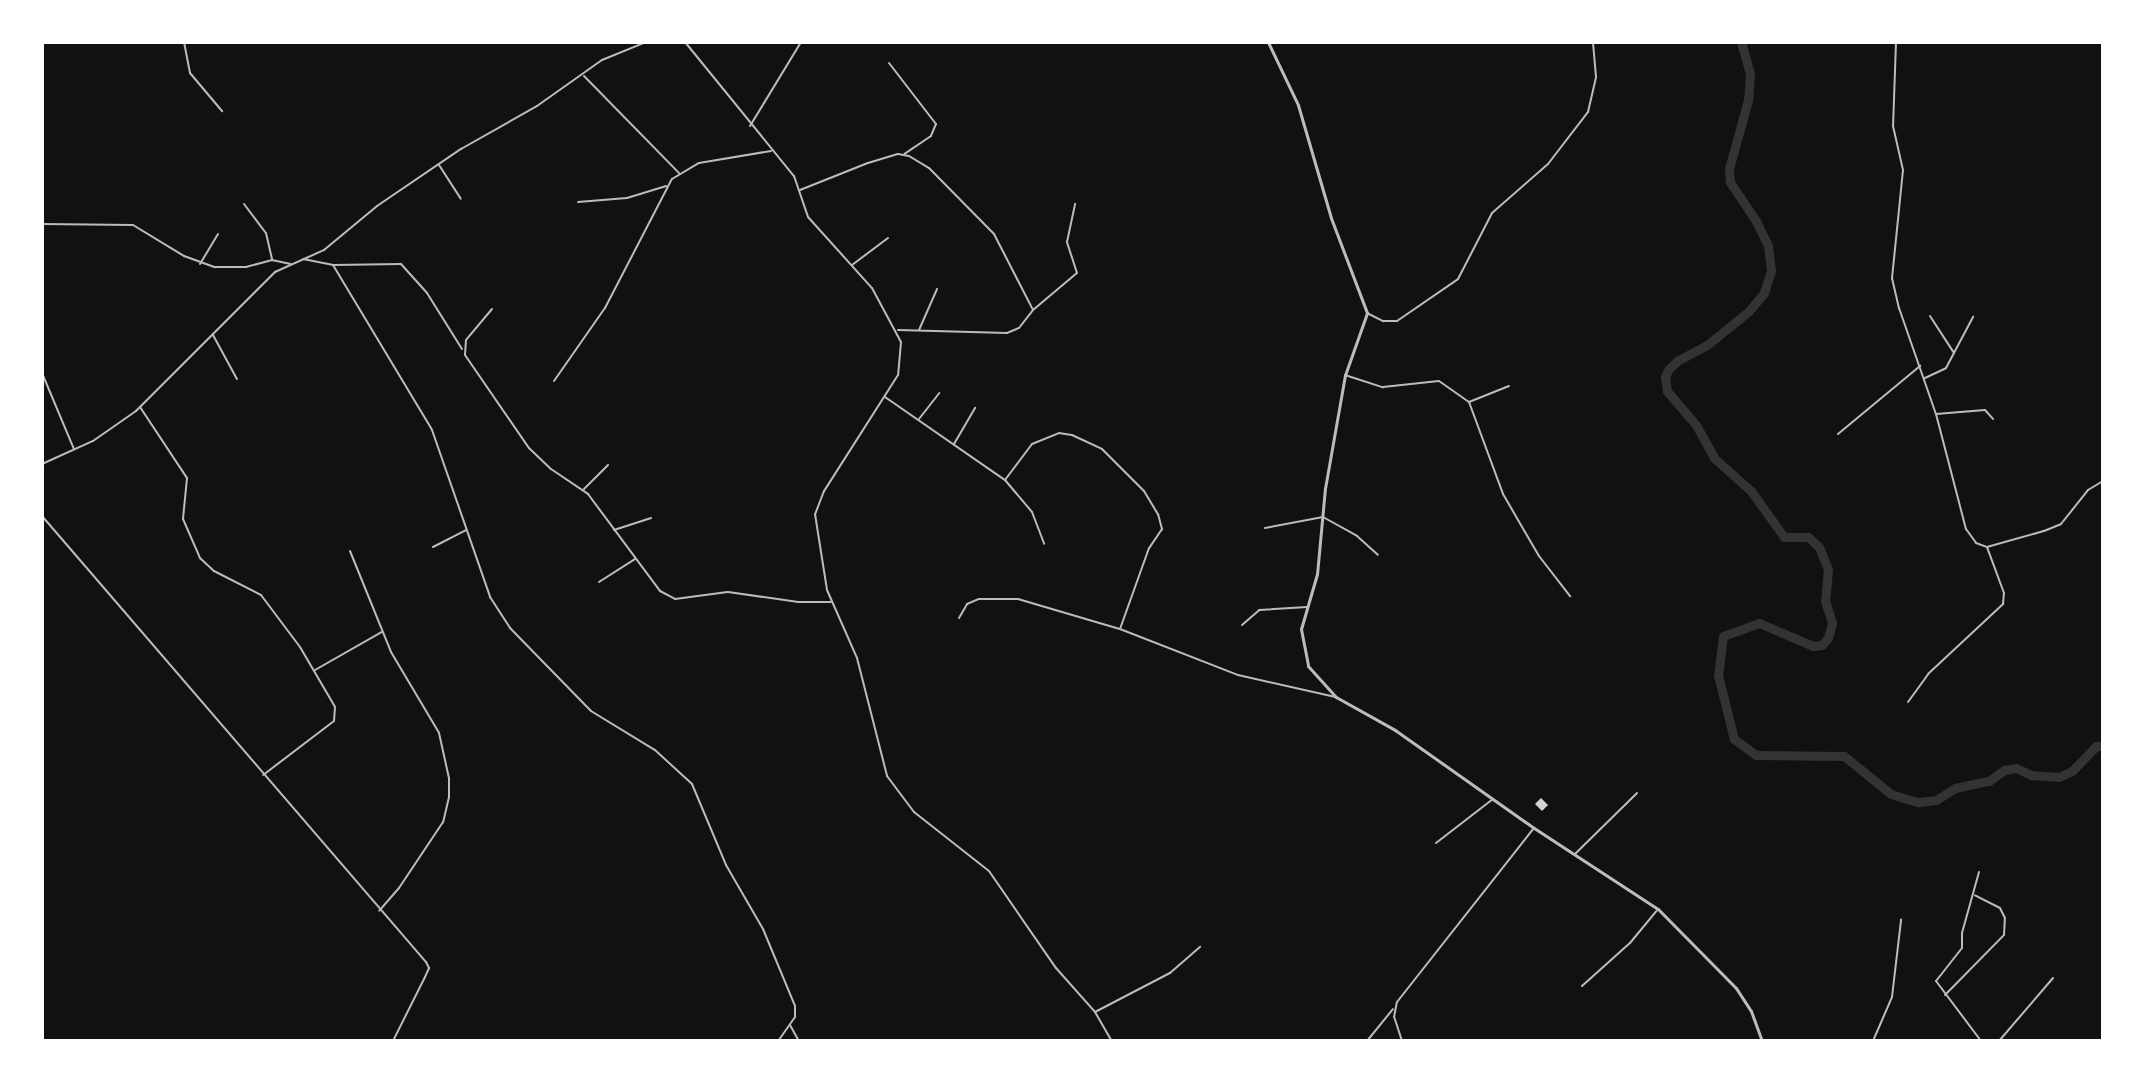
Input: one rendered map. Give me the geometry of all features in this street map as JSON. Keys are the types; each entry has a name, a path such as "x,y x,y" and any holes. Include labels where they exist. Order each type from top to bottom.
{"street":[{"path":"184,42 184,60 190,73 222,111"},
{"path":"42,464 93,441 140,407 213,335 260,284 291,264 335,244 377,206 584,76 602,60 646,42"},
{"path":"685,42 750,126 794,176 808,217 872,288 898,330 902,366 885,397 818,502 815,514 831,602 857,658 891,782 914,812 989,871 1056,968 1095,1012 1112,1041"},
{"path":"750,126 801,42"},
{"path":"1268,42 1298,105 1331,218 1367,313 1345,375 1323,517 1317,574 1301,629 1303,655 1318,679 1336,697 1395,730 1534,828 1658,909 1736,988 1751,1011 1762,1041"},
{"path":"1367,313 1383,321 1397,321 1458,279 1492,213 1548,164 1588,112 1596,77 1593,42"},
{"path":"1896,42 1893,126 1903,170 1892,278 1899,308 1936,414 1966,529 1976,543 1987,547 2061,524 2088,490 2103,481"},
{"path":"800,190 904,154 931,136 936,124 889,63"},
{"path":"584,76 679,173"},
{"path":"554,381 605,308 666,186 679,173 699,163 771,151"},
{"path":"904,154 929,168 994,234 1033,310"},
{"path":"439,165 461,199"},
{"path":"578,202 627,198 666,186"},
{"path":"244,204 269,239 272,260"},
{"path":"898,330 1007,333 1020,328 1033,310 1077,273 1067,242 1074,204"},
{"path":"42,224 133,225 200,264 230,268 272,260 291,264"},
{"path":"200,264 218,234"},
{"path":"852,265 888,238"},
{"path":"303,259 333,265 401,264 427,294 535,454 550,470 584,489 660,591 675,599 728,592 798,602 831,602"},
{"path":"333,265 432,430 490,597 510,628 591,711 655,750 692,784 726,865 779,964 795,1006 790,1025 778,1041"},
{"path":"919,330 937,289"},
{"path":"464,352 466,340 492,309"},
{"path":"1930,316 1954,353"},
{"path":"1925,378 1941,372 1973,317"},
{"path":"213,335 237,379"},
{"path":"1838,434 1920,366"},
{"path":"42,373 74,449"},
{"path":"1345,375 1383,387 1439,381 1469,402 1503,494 1539,556 1570,596"},
{"path":"1469,402 1509,386"},
{"path":"919,419 939,393"},
{"path":"885,397 1005,480 1032,512 1044,544"},
{"path":"140,407 187,478 183,519 200,558 214,571 261,595 315,669 337,714 322,732 263,775"},
{"path":"954,444 975,408"},
{"path":"1936,414 1985,410 1993,419"},
{"path":"1005,480 1032,444 1059,433 1072,435 1102,450 1144,491 1163,524 1149,548 1120,629"},
{"path":"584,489 608,465"},
{"path":"42,516 429,968 393,1041"},
{"path":"1265,528 1323,517 1357,536 1378,555"},
{"path":"614,530 651,518"},
{"path":"433,547 466,530"},
{"path":"1908,702 1928,674 2003,604 2004,593 1987,547"},
{"path":"351,551 382,632 412,691 439,733 449,797 438,829 379,911"},
{"path":"599,582 635,559"},
{"path":"959,618 971,602 1002,597 1120,629 1238,675 1336,697"},
{"path":"1242,625 1259,610 1307,607"},
{"path":"315,669 382,632"},
{"path":"1575,854 1637,794"},
{"path":"1436,843 1493,799"},
{"path":"1367,1041 1534,828"},
{"path":"1979,872 1975,894 1962,933 1962,948 1937,979 1945,995 1981,1041"},
{"path":"1945,995 2004,935 2005,918 2000,909 1975,894"},
{"path":"1582,986 1630,943 1658,909"},
{"path":"1873,1041 1893,997 1900,920"},
{"path":"1095,1012 1170,974 1200,947"},
{"path":"2000,1041 2053,978"},
{"path":"1393,1009 1402,1041"},
{"path":"790,1025 799,1041"}],"building":[{"path":"1541,798 1548,805 1542,811 1535,804"}],"waterway":[{"path":"1741,42 1750,73 1748,100 1729,169 1730,182 1756,221 1768,246 1771,271 1764,293 1749,311 1707,345 1677,361 1668,370 1665,377 1667,391 1696,425 1714,458 1751,491 1784,537 1808,537 1819,547 1828,569 1825,601 1832,623 1828,638 1822,645 1813,646 1759,623 1723,636 1718,675 1734,739 1756,755 1844,756 1891,794 1918,802 1936,800 1955,788 1989,781 2004,770 2016,768 2031,775 2059,777 2072,771 2096,746 2103,746"}]}
